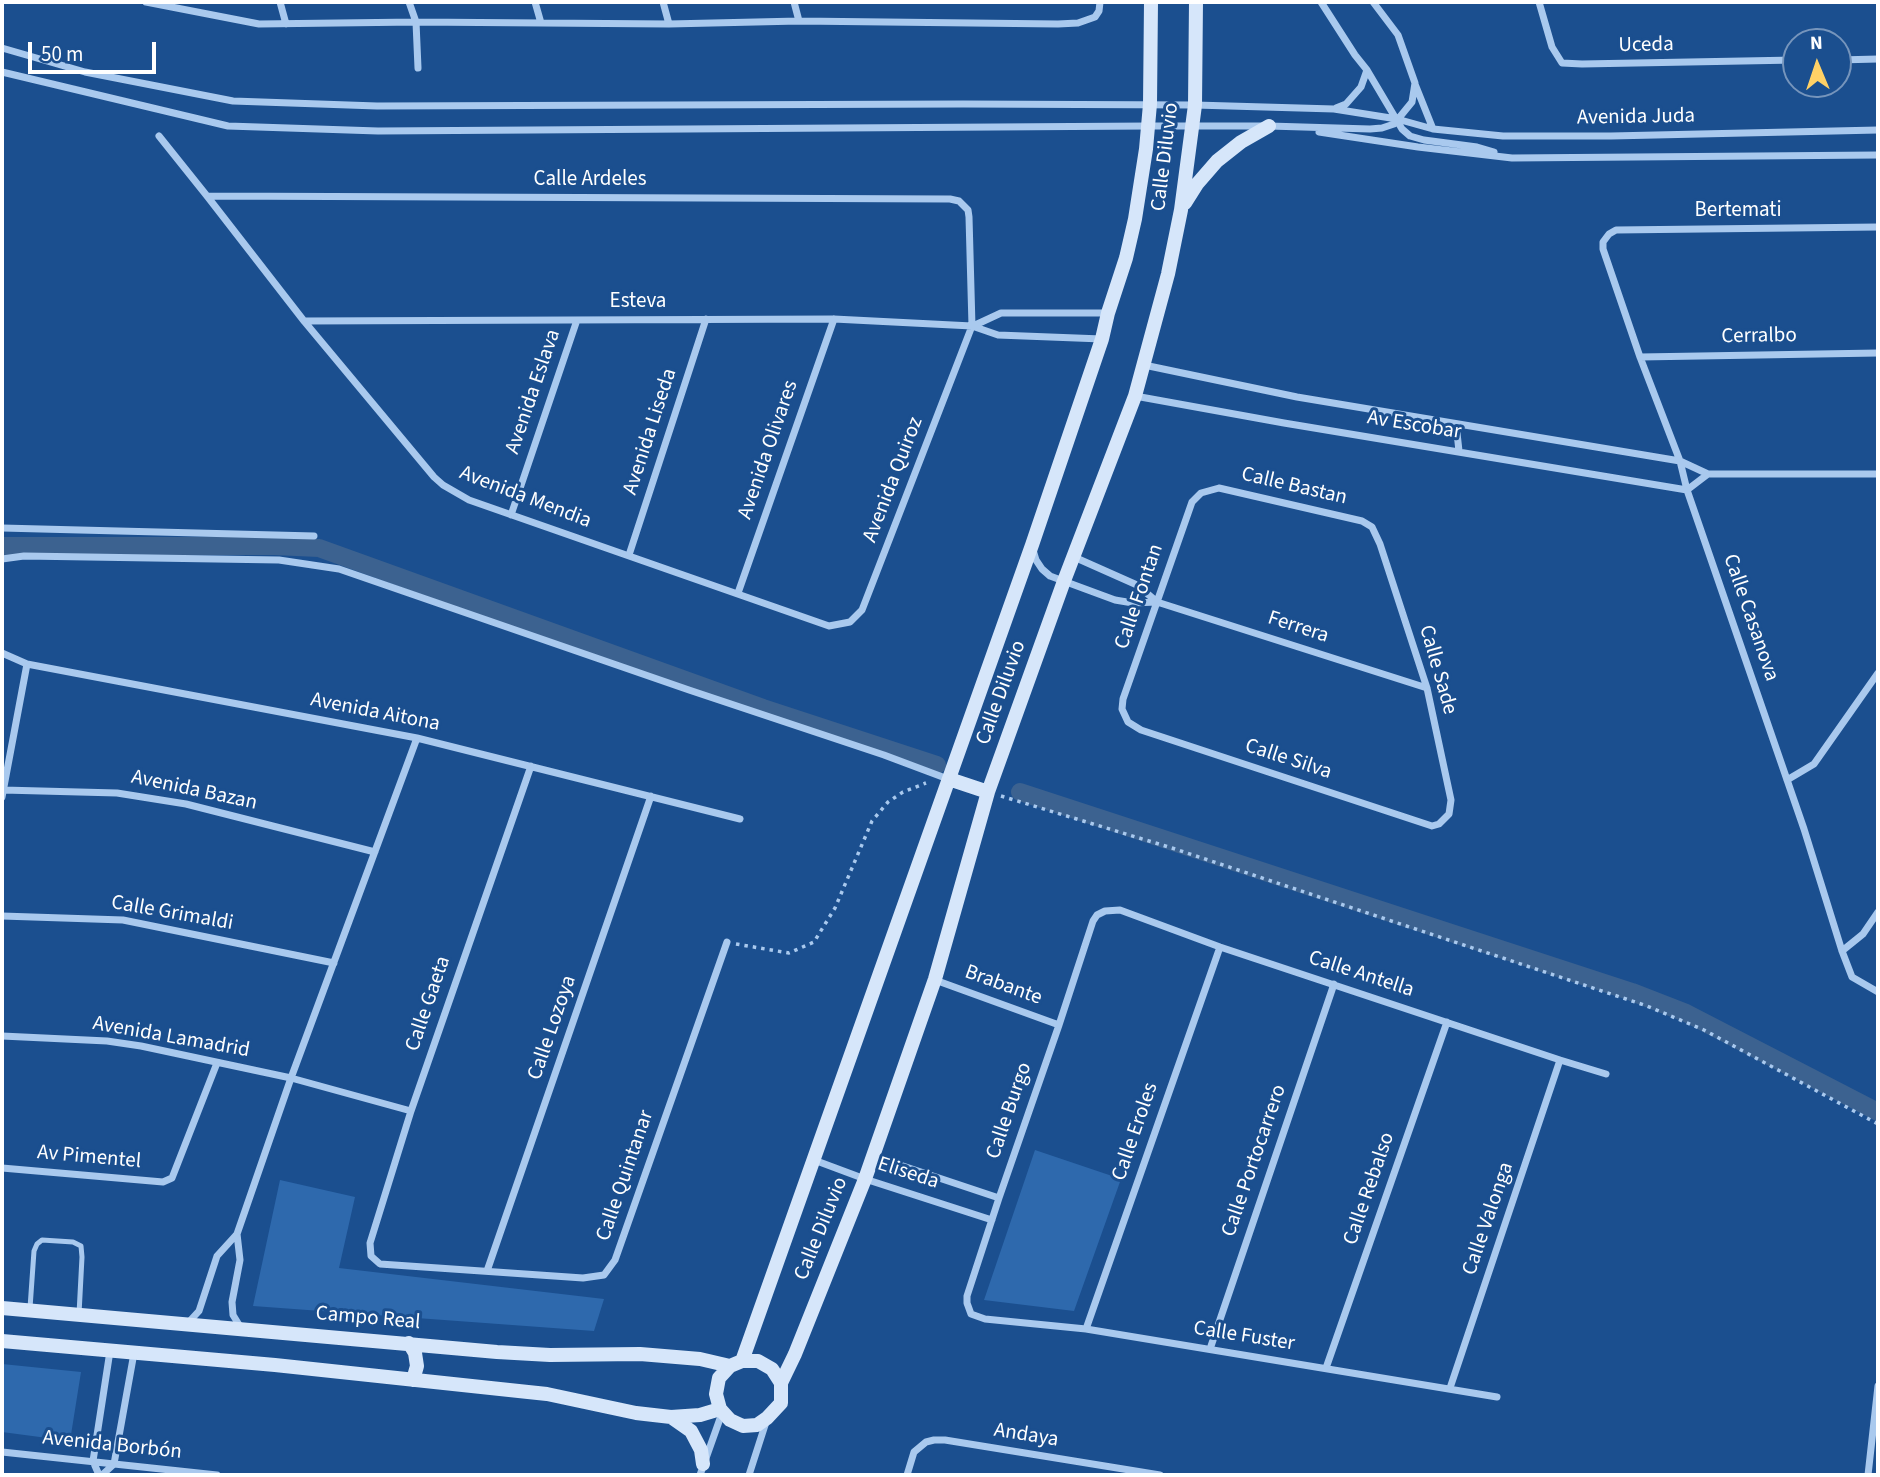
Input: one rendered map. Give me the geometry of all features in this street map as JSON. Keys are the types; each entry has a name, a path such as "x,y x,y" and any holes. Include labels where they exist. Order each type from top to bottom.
{"street":[{"path":"146,2 245,23 286,24 669,24 799,21 1058,24 1087,21 1095,17 1100,2"},
{"path":"280,2 286,24"},
{"path":"409,2 415,23 418,68"},
{"path":"534,2 541,23"},
{"path":"663,2 669,24"},
{"path":"794,2 799,21"},
{"name":"Calle Diluvio","path":"736,1363 814,1160 1032,545 1102,339 1126,258 1137,208 1149,126 1151,2"},
{"name":"Calle Diluvio","path":"781,1383 865,1179 935,979 988,792 1064,581 1135,396 1168,274 1181,210 1195,105 1196,2"},
{"name":"Avenida Juda","path":"1321,2 1367,70 1402,129 1410,136 1476,147 1512,158"},
{"path":"1373,2 1398,35 1433,129"},
{"name":"Uceda","path":"1539,2 1552,47 1562,63 1782,61"},
{"name":"Avenida Juda","path":"2,48 85,72 233,102 377,106 1150,104 1334,109 1397,119 1433,129 1503,136 1878,130"},
{"path":"1852,60 1878,59"},
{"path":"1334,109 1346,104 1362,87 1367,70"},
{"name":"Avenida Juda","path":"2,72 228,126 378,131 1149,126 1269,126 1370,130 1389,127 1397,119"},
{"path":"1397,119 1412,102 1415,83"},
{"path":"1181,210 1197,184 1217,161 1241,142 1269,126"},
{"name":"Avenida Juda","path":"1287,127 1418,148 1512,158 1878,155"},
{"name":"Avenida Mendia","path":"159,136 304,321 434,477 453,492 510,515 829,626"},
{"name":"Calle Ardeles","path":"207,196 950,199 959,201 968,210 972,326"},
{"name":"Bertemati","path":"1603,242 1616,230 1878,227"},
{"name":"Calle Casanova","path":"1603,242 1604,257 1680,461 1687,490 1804,829 1842,951 1852,977 1878,992"},
{"name":"Esteva","path":"972,326 1001,313 1108,313"},
{"name":"Avenida Liseda","path":"629,555 706,319"},
{"name":"Esteva","path":"304,321 834,319 972,326 999,335 1102,339"},
{"name":"Avenida Olivares","path":"738,593 834,319"},
{"name":"Avenida Eslava","path":"510,515 577,320"},
{"name":"Avenida Quiroz","path":"829,626 850,622 862,610 972,326"},
{"name":"Cerralbo","path":"1640,357 1878,353"},
{"path":"1144,365 1297,397 1680,461 1709,474 1878,474"},
{"name":"Av Escobar","path":"1135,396 1687,490"},
{"path":"1456,424 1459,451"},
{"path":"1687,490 1709,474"},
{"name":"Calle Bastan","path":"1201,493 1219,488 1362,521 1375,533"},
{"name":"Calle Fontan","path":"1124,716 1122,699 1192,502 1201,493"},
{"path":"2,528 314,536"},
{"name":"Calle Sade","path":"1375,533 1427,688 1451,800 1451,809 1445,819"},
{"name":"Ferrera","path":"1032,545 1036,560 1050,576 1115,600 1133,603 1157,602 1427,688"},
{"path":"2,559 24,556 279,559 339,569 988,792"},
{"name":"Ferrera","path":"1074,557 1137,585 1157,602"},
{"name":"Avenida Aitona","path":"2,653 27,664 417,738 740,819"},
{"path":"3,794 27,664"},
{"path":"1787,780 1814,764 1878,673"},
{"name":"Calle Silva","path":"1124,716 1141,730 1419,822 1432,826 1445,819"},
{"path":"187,1324 199,1311 217,1256 237,1234 291,1078 417,738"},
{"name":"Calle Gaeta","path":"371,1256 370,1243 411,1111 531,766"},
{"name":"Avenida Bazan","path":"3,794 117,793 186,804 375,852"},
{"name":"Calle Lozoya","path":"487,1271 652,796"},
{"name":"Calle Antella","path":"1105,911 1120,910 1220,947 1606,1074"},
{"name":"Calle Burgo","path":"985,1319 971,1314 967,1296 1093,921 1105,911"},
{"path":"1842,951 1863,934 1878,912"},
{"name":"Calle Grimaldi","path":"2,916 124,920 334,963"},
{"name":"Calle Quintanar","path":"371,1256 380,1264 583,1278 604,1275 615,1260 727,942"},
{"name":"Calle Eroles","path":"1086,1329 1220,947"},
{"name":"Brabante","path":"935,979 1059,1025"},
{"name":"Calle Portocarrero","path":"1210,1349 1334,984"},
{"name":"Calle Rebalso","path":"1326,1368 1447,1022"},
{"name":"Avenida Lamadrid","path":"2,1036 107,1041 141,1046 291,1078 411,1111"},
{"name":"Calle Valonga","path":"1450,1388 1560,1060"},
{"name":"Av Pimentel","path":"2,1168 163,1182 172,1178 217,1063"},
{"name":"Eliseda","path":"873,1156 999,1198"},
{"name":"Eliseda","path":"814,1160 992,1220"},
{"path":"237,1234 240,1260 232,1302 233,1315 241,1328"},
{"name":"Campo Real","path":"4,1311 79,1314 497,1352 550,1355 640,1353 736,1363"},
{"name":"Calle Fuster","path":"985,1319 1086,1329 1497,1397"},
{"path":"2,1341 547,1394 636,1413 671,1417 721,1411"},
{"path":"409,1343 415,1353 417,1366 413,1380"},
{"path":"110,1351 93,1461 100,1475 114,1464 134,1353"},
{"path":"758,1361 772,1369 781,1383 781,1403 757,1425 743,1426 730,1420 721,1411 716,1394 719,1378 736,1363 758,1361"},
{"path":"1868,1475 1878,1386"},
{"path":"702,1470 721,1411"},
{"path":"671,1417 691,1431 701,1450 702,1470"},
{"path":"749,1475 767,1418"},
{"name":"Andaya","path":"906,1475 914,1452 926,1442 945,1440 1160,1475"},
{"name":"Avenida Borbón","path":"2,1452 218,1475"}],"lane":[{"path":"29,1310 34,1251 37,1244 42,1240 73,1242 81,1246 82,1257 79,1314"}],"path":[{"path":"727,942 789,953 814,942 835,908 872,821 888,802 903,792 916,786 949,779"},
{"path":"988,792 1172,848 1647,1006 1704,1030 1878,1124"}],"shaded area":[{"path":"1035,1150 1121,1179 1074,1311 984,1300"},
{"path":"280,1180 355,1197 339,1268 604,1299 594,1331 253,1306"},
{"path":"2,1364 81,1372 70,1441 2,1432"}],"waterway":[{"path":"2,546 319,548 763,708 937,765"},
{"path":"1020,792 1632,992 1686,1013 1878,1112"}]}
